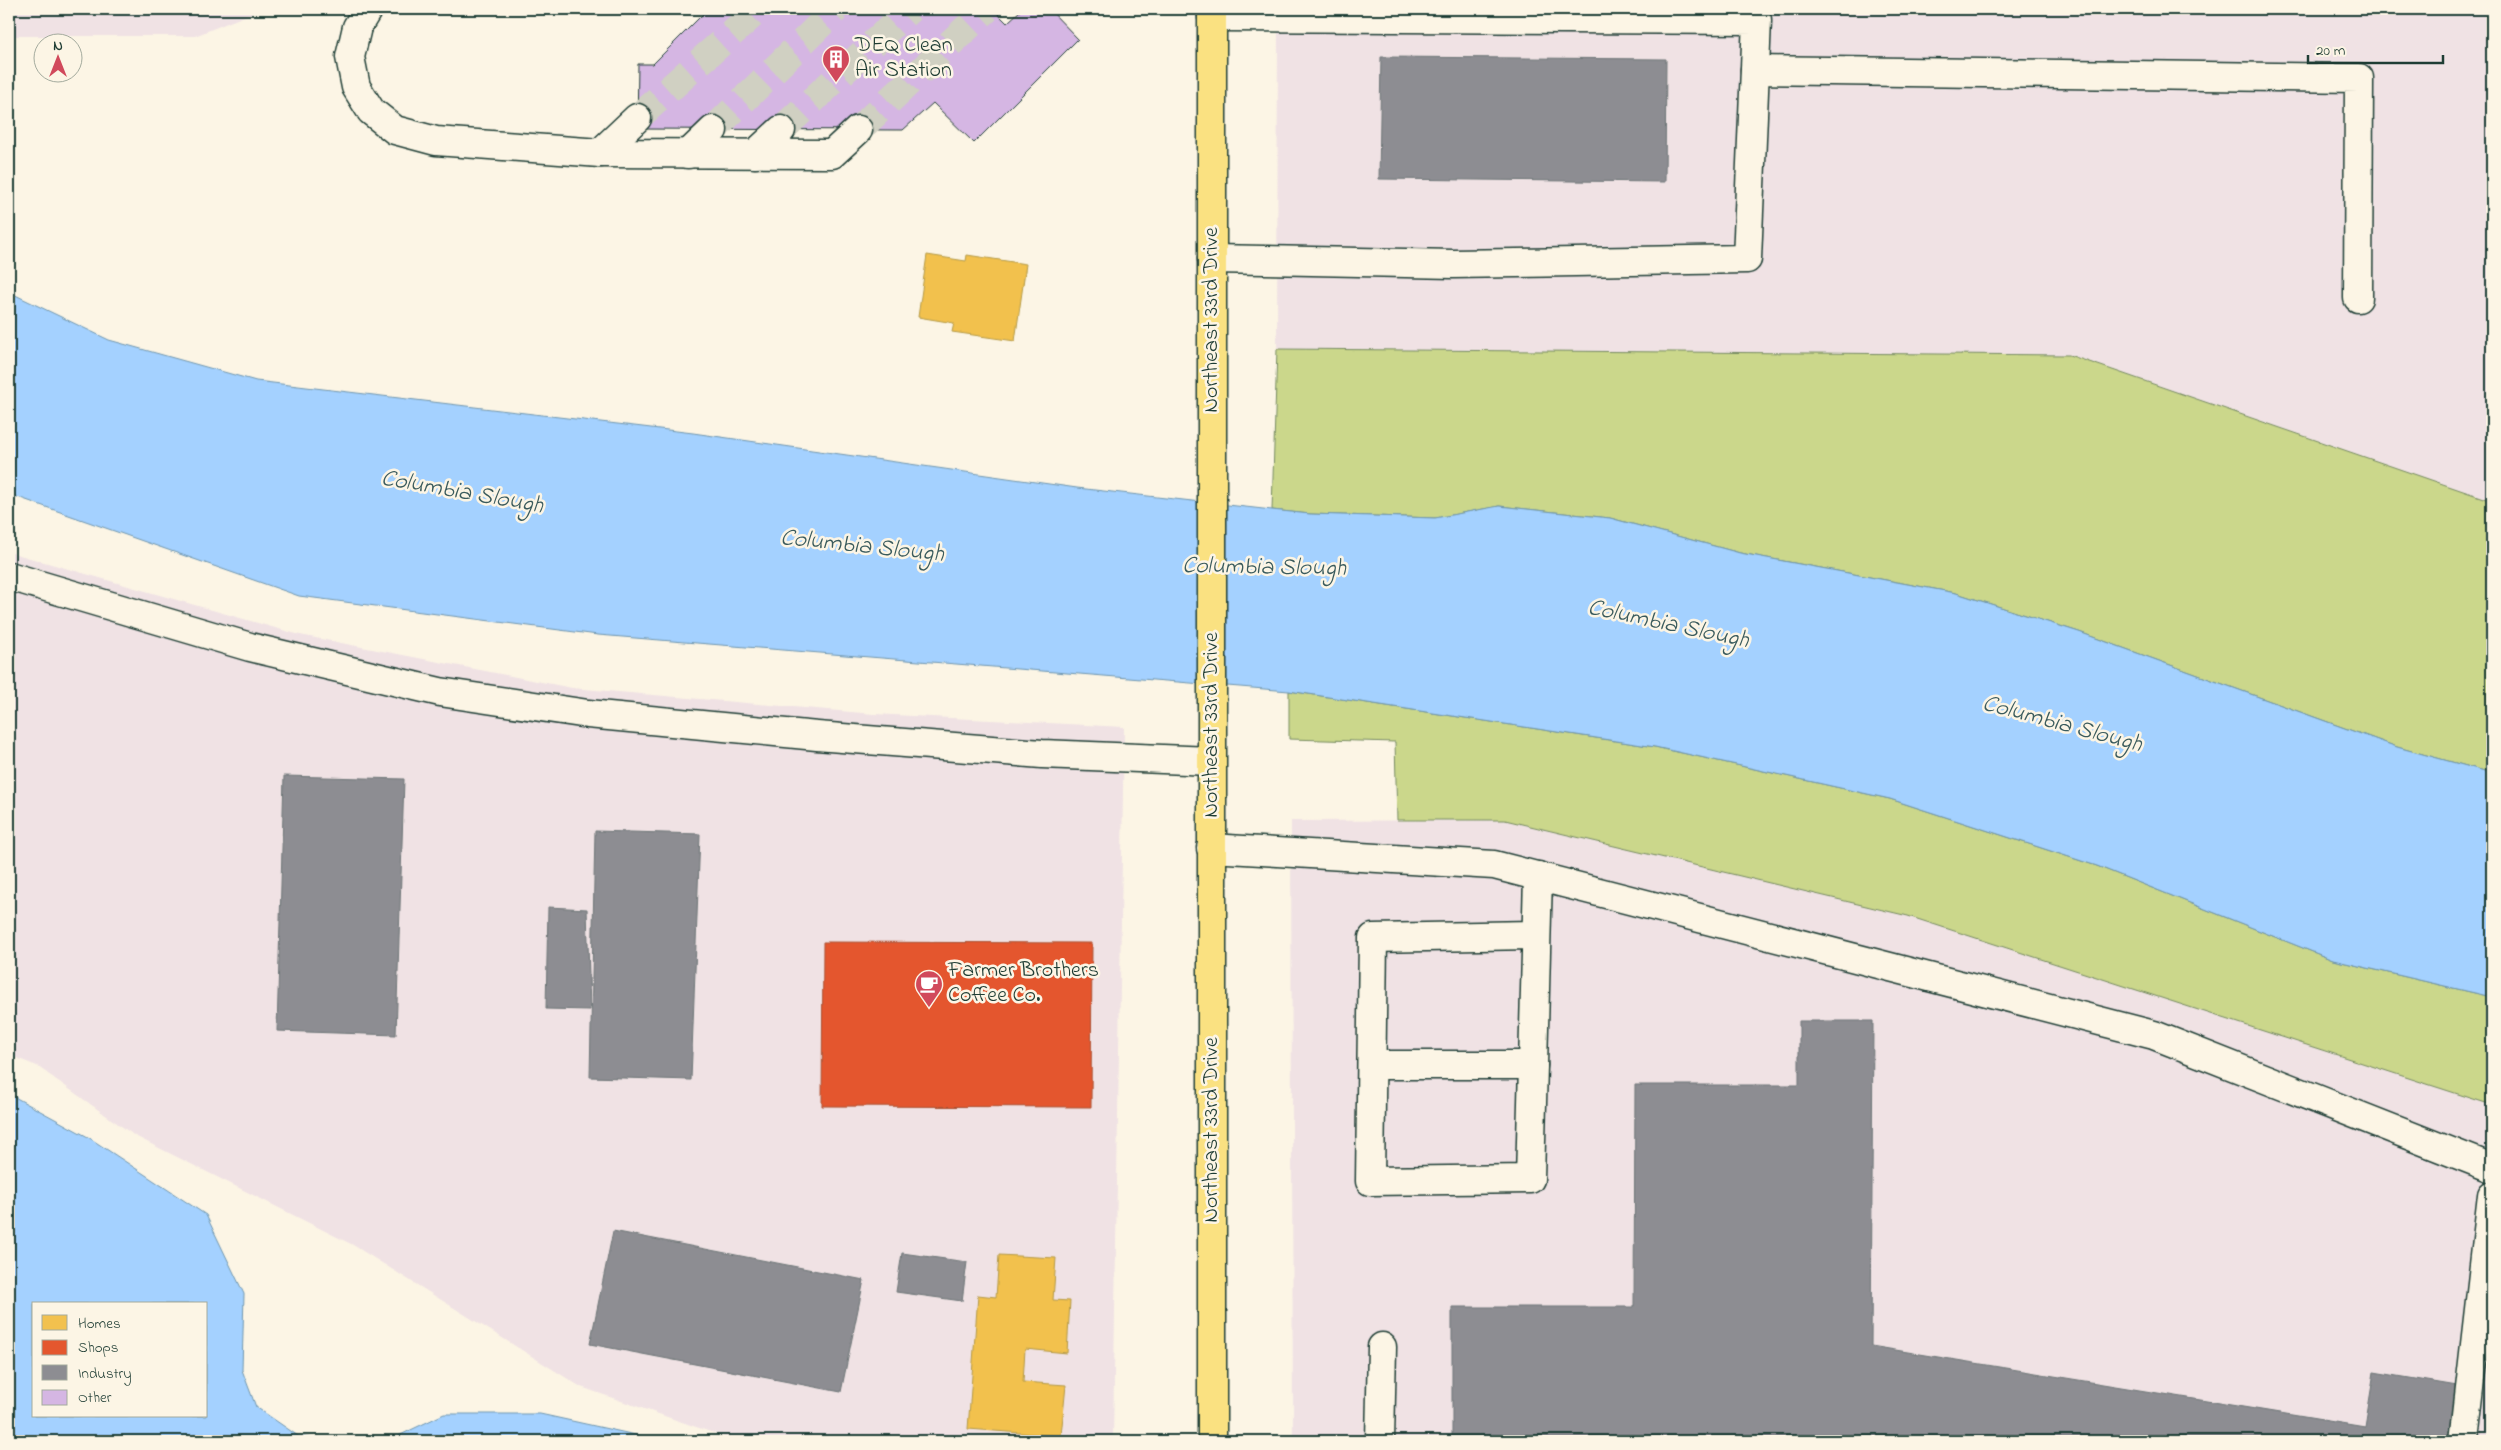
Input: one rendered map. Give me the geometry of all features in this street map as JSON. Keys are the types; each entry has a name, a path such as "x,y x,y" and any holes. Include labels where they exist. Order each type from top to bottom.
{"main road":[{"name":"Northeast 33rd Drive","path":"1212,13 1212,1441"}],"lane":[{"path":"368,9 357,27 350,57 356,88 371,111 395,130 436,141 600,153 832,154 858,130"},
{"path":"1212,13 1757,20 1747,259 1454,264 1212,259"},
{"path":"1755,70 2359,78 2358,298"},
{"path":"600,153 638,118"},
{"path":"688,154 712,130"},
{"path":"755,154 781,130"},
{"path":"9,576 250,647 449,693 588,714 826,737 1042,754 1212,761"},
{"path":"1212,848 1494,865 2154,1035 2492,1168"},
{"path":"1536,935 1373,938 1370,1181 1530,1180 1538,876"},
{"path":"1372,1065 1533,1065"},
{"path":"2464,1441 2492,1195"},
{"path":"1380,1441 1382,1346"}],"shaded area":[{"path":"9,9 262,9 195,36 82,36 82,32 32,32 32,36 9,36"},
{"path":"1278,9 2492,9 2492,501 2069,355 1277,349"},
{"path":"9,552 300,635 572,688 874,714 1124,727 1113,1441 747,1441 725,1437 581,1387 353,1245 135,1136 37,1066 9,1055"},
{"path":"1505,820 1908,916 2492,1105 2492,1441 1293,1441 1291,821"}],"green space":[{"path":"1277,349 2069,355 2492,501 2492,773 2397,747 2079,632 1956,593 1740,553 1610,518 1499,506 1436,518 1310,514 1272,510"},
{"path":"1289,691 1655,747 1890,799 2097,866 2333,960 2492,997 2492,1105 1908,916 1505,820 1397,820 1395,742 1289,739"}],"water":[{"name":"Columbia Slough","path":"9,292 109,340 256,381 693,433 1077,488 1310,514 1435,518 1499,506 1610,518 1740,553 1956,593 2079,632 2397,747 2492,773 2492,997 2333,960 2097,866 1890,799 1655,747 1289,691 598,635 299,596 9,494"},
{"path":"9,1094 88,1137 206,1215 244,1294 242,1370 256,1407 298,1436 325,1441 9,1441"},
{"path":"444,1414 540,1414 663,1441 383,1441 392,1439"}],"building: Homes":[{"path":"927,255 966,261 967,255 1026,264 1015,341 952,332 954,323 918,317"},
{"path":"999,1255 1056,1258 1053,1300 1070,1301 1067,1353 1025,1349 1023,1382 1066,1385 1061,1436 968,1429 978,1295 996,1297"}],"building: Shops":[{"path":"823,942 1092,943 1091,1107 822,1106"}],"building: Industry":[{"path":"1381,57 1666,59 1665,182 1379,179"},
{"path":"284,776 404,779 396,1035 277,1031"},
{"path":"595,831 700,834 691,1080 590,1077"},
{"path":"548,907 587,909 590,1010 546,1009"},
{"path":"1799,1021 1873,1021 1871,1346 2365,1427 2374,1372 2457,1386 2451,1441 1452,1441 1452,1307 1634,1307 1635,1085 1799,1085"},
{"path":"613,1231 864,1280 841,1392 590,1344"},
{"path":"902,1253 967,1262 962,1301 896,1292"}],"building: Other":[{"name":"DEQ Clean Air Station","path":"708,9 993,9 1007,23 1022,9 1049,9 1078,39 974,143 933,103 903,130 637,129 638,64 653,64"}],"tunnel":[{"path":"637,118 759,9"},
{"path":"713,130 836,9"},
{"path":"781,130 910,9"},
{"path":"858,130 987,9"}],"place":[{"name":"DEQ Clean Air Station","path":"836,83"},
{"name":"Farmer Brothers Coffee Co.","path":"929,1008"}]}
